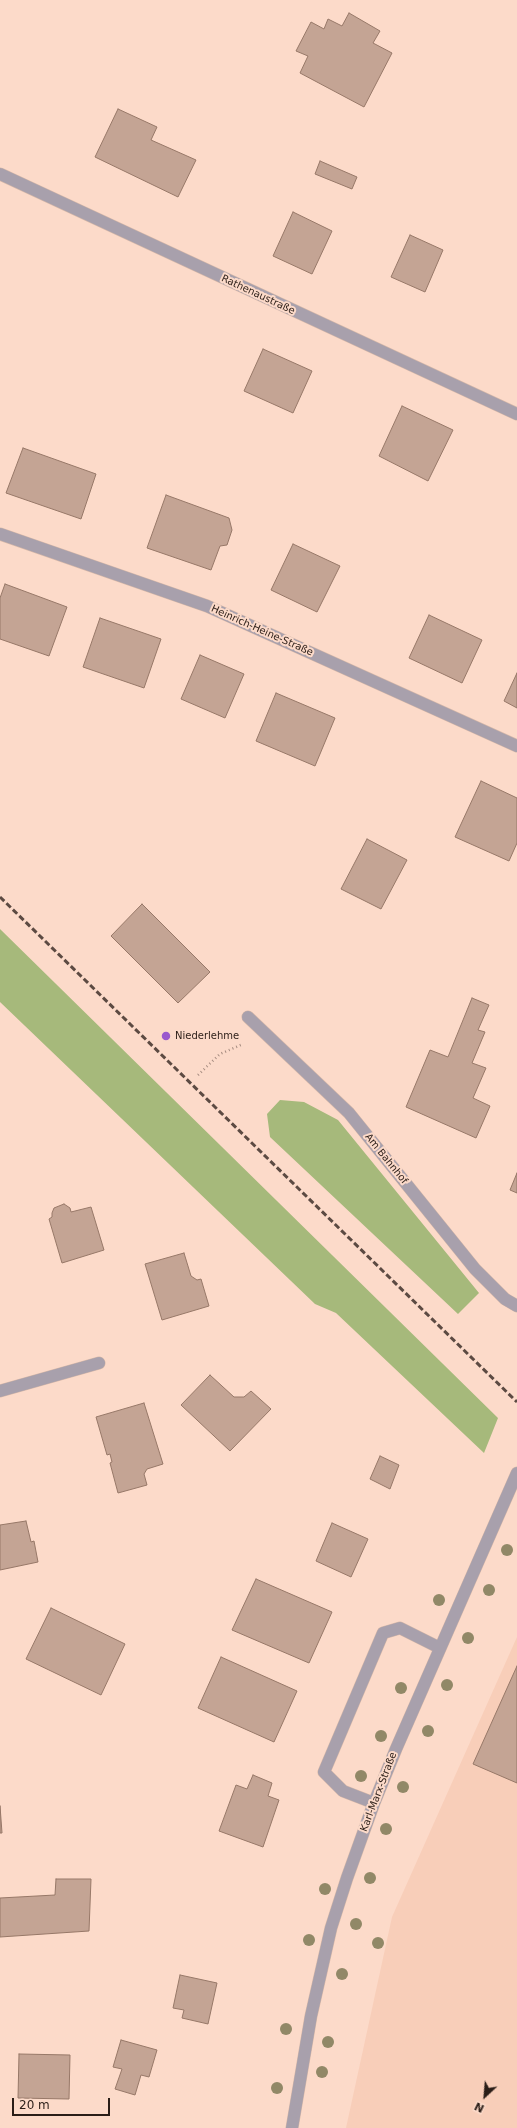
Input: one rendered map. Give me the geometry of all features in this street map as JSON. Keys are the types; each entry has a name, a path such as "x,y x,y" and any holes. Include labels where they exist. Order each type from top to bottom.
{"street":[{"name":"Rathenaustraße","path":"0,174 517,414"},
{"name":"Heinrich-Heine-Straße","path":"0,534 207,606 517,746"},
{"name":"Am Bahnhof","path":"248,1017 349,1113 475,1269 506,1299 517,1306"},
{"path":"0,1391 99,1363"},
{"name":"Karl-Marx-Straße","path":"292,2128 311,2016 331,1928 374,1803 517,1473"},
{"path":"374,1803 343,1791 324,1772 382,1633 400,1628 440,1648"}],"path":[{"path":"198,1075 220,1054 266,1034"}],"shaded area":[{"path":"517,1637 517,2128 346,2128 392,1917"}],"green space":[{"path":"0,929 498,1418 484,1453 336,1313 315,1304 0,1002"},
{"path":"280,1100 304,1102 338,1120 479,1293 458,1314 270,1137 267,1114"}],"building":[{"path":"349,13 380,31 373,43 392,53 364,107 300,73 308,56 296,51 311,22 324,29 328,19 342,26"},
{"path":"118,109 157,127 151,140 196,160 178,197 95,157"},
{"path":"320,161 357,177 352,189 315,174"},
{"path":"293,212 332,231 312,274 273,256"},
{"path":"410,235 443,250 425,292 391,277"},
{"path":"263,349 312,371 293,413 244,391"},
{"path":"402,406 453,430 428,481 379,456"},
{"path":"23,448 96,474 81,519 6,493"},
{"path":"166,495 229,518 232,530 227,545 220,546 211,570 147,548"},
{"path":"293,544 340,566 317,612 271,590"},
{"path":"5,584 67,607 49,656 0,639 0,598"},
{"path":"429,615 482,640 462,683 409,658"},
{"path":"100,618 161,639 144,688 83,667"},
{"path":"200,655 244,674 225,718 181,699"},
{"path":"517,673 517,708 504,701"},
{"path":"276,693 335,718 315,766 256,741"},
{"path":"481,781 517,798 517,843 509,861 455,837"},
{"path":"367,839 407,860 381,909 341,889"},
{"path":"142,904 210,972 178,1003 111,936"},
{"path":"472,998 489,1005 478,1030 485,1032 472,1063 486,1068 473,1098 490,1106 476,1138 406,1107 430,1050 448,1057"},
{"path":"517,1173 517,1193 510,1190"},
{"path":"64,1204 70,1208 71,1212 91,1207 104,1250 62,1263 49,1219 52,1217 54,1208"},
{"path":"184,1253 191,1276 197,1280 201,1279 209,1306 162,1320 145,1264"},
{"path":"210,1375 234,1397 244,1397 251,1391 271,1409 230,1451 181,1405"},
{"path":"144,1403 163,1464 147,1469 144,1474 147,1485 118,1493 110,1463 112,1462 110,1454 107,1455 96,1417"},
{"path":"380,1456 399,1465 390,1489 370,1479"},
{"path":"26,1521 31,1542 34,1541 38,1562 0,1570 0,1525"},
{"path":"332,1523 368,1539 351,1577 316,1561"},
{"path":"256,1579 332,1612 309,1663 232,1630"},
{"path":"51,1608 125,1644 101,1695 26,1659"},
{"path":"221,1657 297,1691 274,1742 198,1708"},
{"path":"517,1666 517,1783 473,1764"},
{"path":"253,1775 272,1783 268,1796 279,1800 263,1847 219,1831 236,1785 247,1789"},
{"path":"0,1806 2,1833 0,1833"},
{"path":"56,1879 91,1879 89,1931 0,1937 0,1898 55,1895"},
{"path":"180,1975 217,1983 208,2024 182,2018 184,2010 173,2008"},
{"path":"121,2040 157,2050 149,2077 141,2075 135,2095 115,2089 122,2069 113,2067"},
{"path":"19,2054 70,2055 69,2099 18,2098"}],"railway":[{"path":"0,897 517,1402"}],"place":[{"name":"Niederlehme","path":"166,1036"}]}
